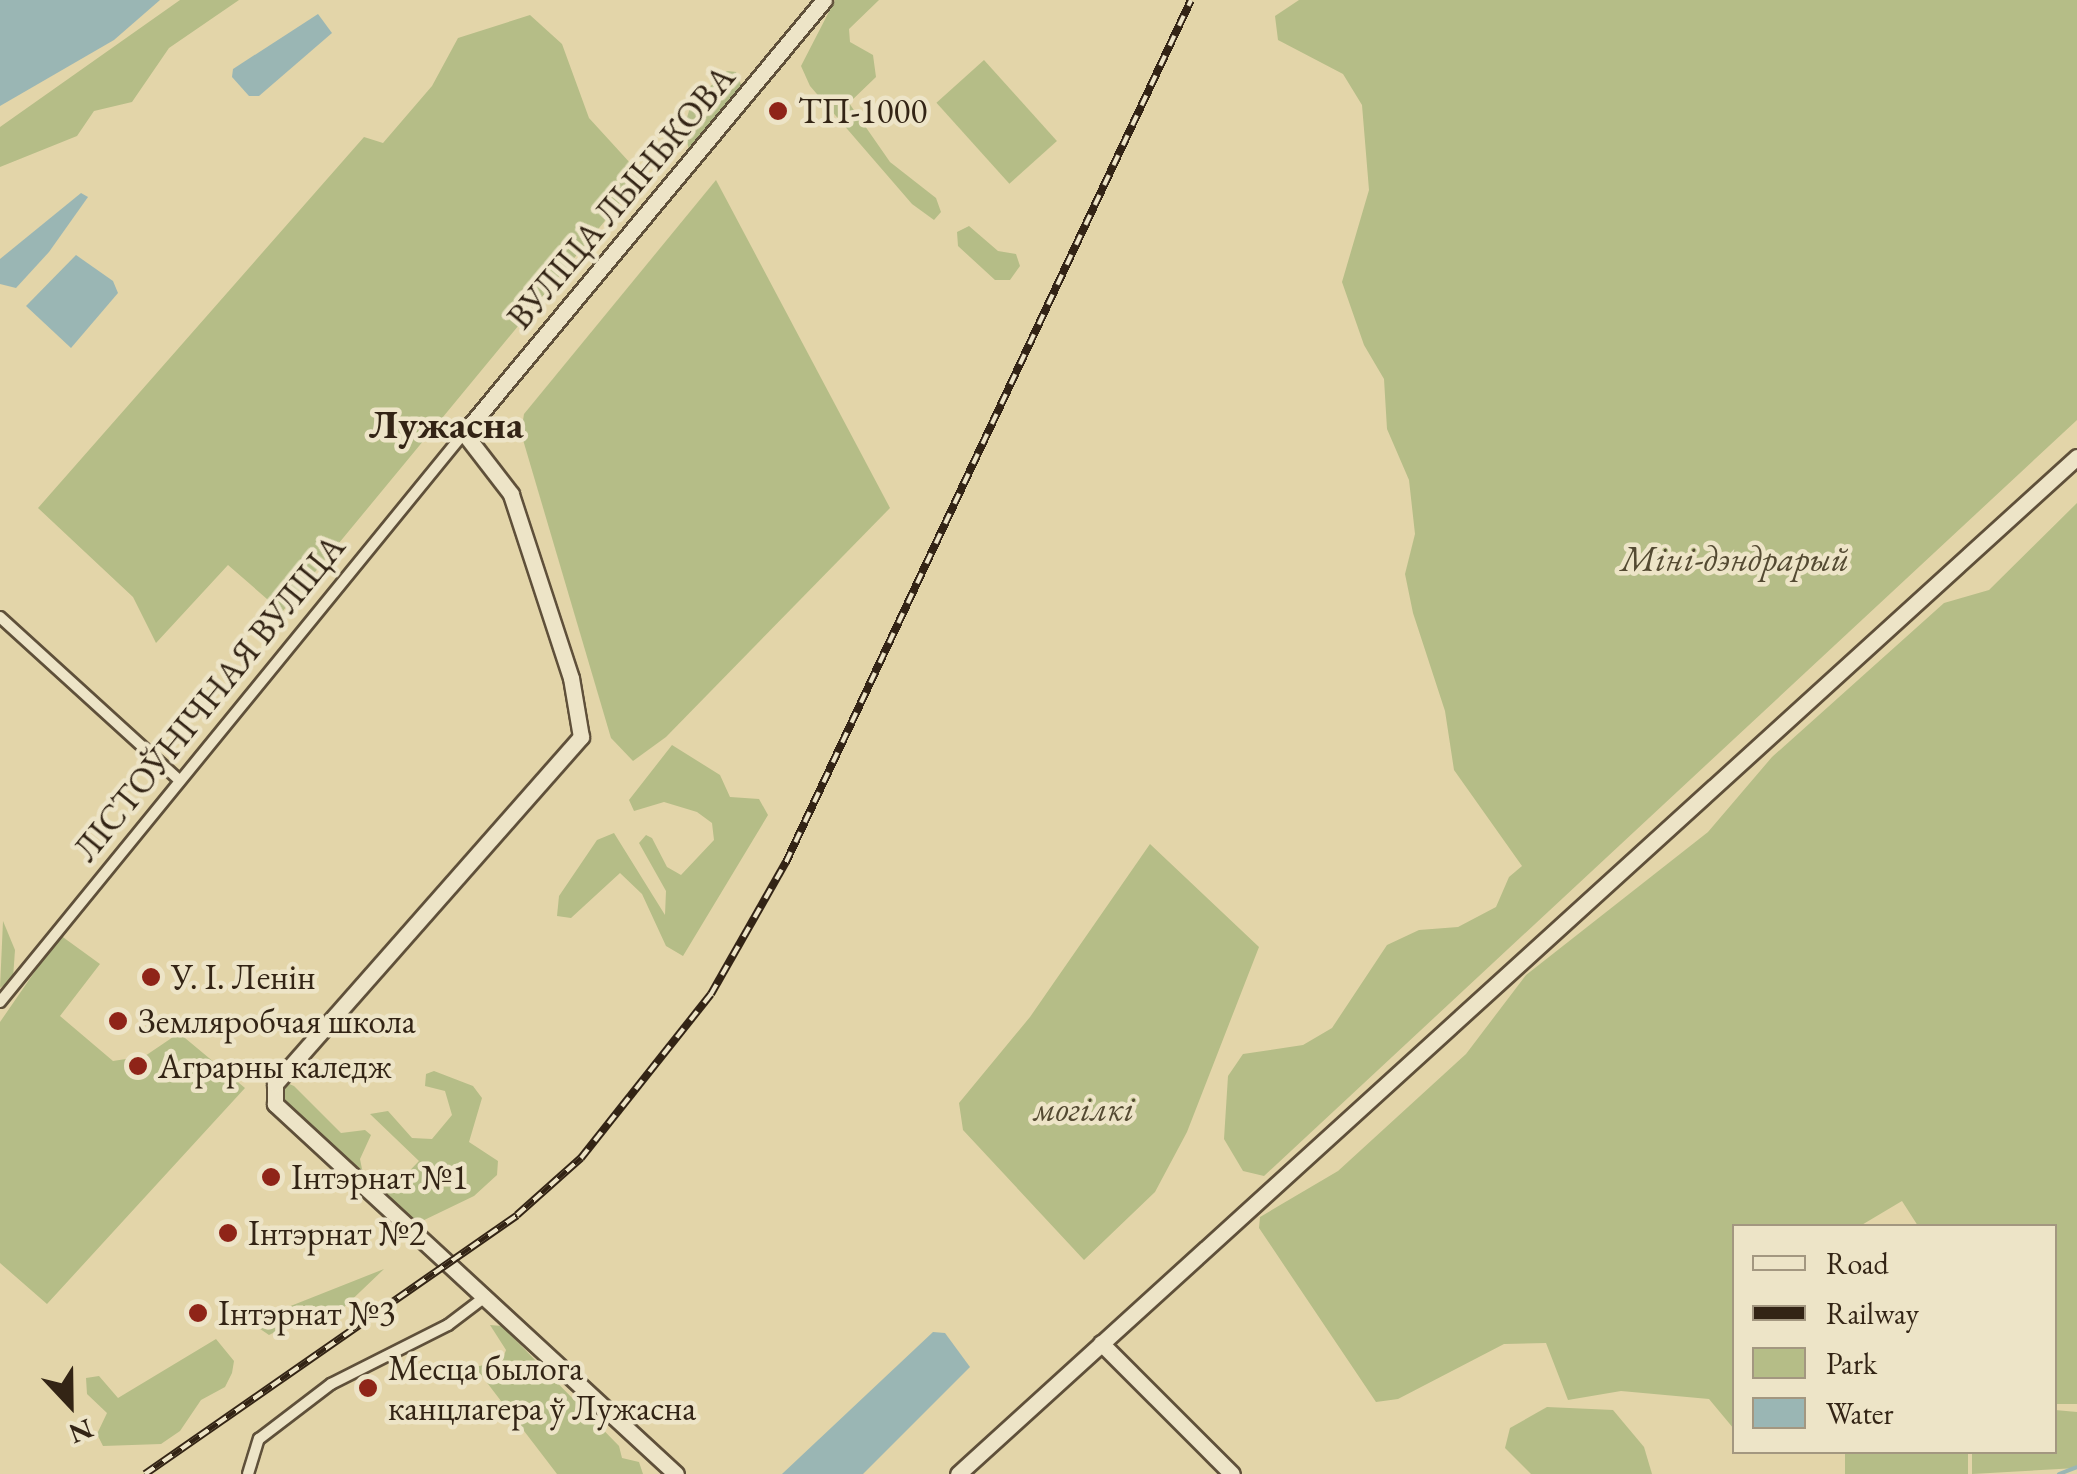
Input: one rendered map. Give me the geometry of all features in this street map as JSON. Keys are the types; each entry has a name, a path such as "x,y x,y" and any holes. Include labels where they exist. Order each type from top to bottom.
{"street":[{"name":"ВУЛІЦА ЛЫНЬКОВА","path":"464,433 824,0"},
{"name":"ЛІСТОЎНІЧНАЯ ВУЛІЦА","path":"0,1002 176,778 464,433"},
{"path":"464,433 511,494 571,678 581,736 275,1084 275,1104 676,1474"},
{"path":"958,1474 2077,457"},
{"path":"0,618 176,778"},
{"path":"248,1474 259,1438 330,1384 448,1326 486,1296"},
{"path":"1101,1343 1232,1474"}],"green space":[{"path":"180,0 239,0 169,48 132,102 94,111 77,136 0,167 0,127"},
{"path":"835,0 879,0 849,29 850,42 873,55 876,77 849,103 890,162 936,198 941,212 934,220 912,204 810,86 801,66"},
{"name":"Міні-дэндрарый","path":"1299,0 2077,0 2077,420 1264,1176 1243,1171 1224,1139 1228,1076 1243,1054 1303,1045 1332,1028 1387,945 1419,930 1458,927 1496,907 1509,877 1522,866 1454,770 1445,711 1413,613 1405,574 1415,534 1409,480 1387,429 1384,379 1364,345 1342,282 1369,190 1362,105 1343,74 1278,40 1275,16"},
{"path":"530,15 562,44 589,118 642,176 282,612 228,565 156,643 133,597 38,508 364,137 383,143 432,86 458,38"},
{"path":"984,60 1057,141 1009,184 936,103"},
{"path":"727,71 736,72 742,87 689,150 684,128 691,104"},
{"path":"716,180 890,508 666,737 633,761 611,738 521,433 524,414"},
{"path":"969,226 998,251 1016,254 1020,266 1010,280 995,280 958,246 957,232"},
{"path":"2077,503 2077,1404 2057,1404 2057,1224 1917,1224 1902,1201 1863,1224 1732,1224 1732,1427 1709,1399 1621,1391 1568,1400 1546,1343 1504,1344 1398,1399 1376,1402 1259,1228 1260,1217 1338,1171 1466,1054 1526,975 1708,832 1772,757 1944,603 1989,590"},
{"path":"672,745 720,775 730,797 759,799 768,815 683,956 666,946 642,894 620,873 571,918 557,916 559,896 597,840 614,833 665,915 666,891 639,843 646,835 652,838 667,867 681,875 714,840 712,823 697,812 664,802 634,811 629,800"},
{"name":"могілкі","path":"1150,844 1259,947 1187,1132 1155,1192 1084,1260 963,1130 959,1103 1030,1017"},
{"path":"3,921 15,950 13,978 0,988"},
{"path":"60,935 100,964 60,1016 113,1061 145,1056 179,1033 245,1088 47,1304 0,1263 0,1022"},
{"path":"434,1071 473,1086 482,1098 469,1142 498,1161 497,1175 474,1196 418,1223 403,1216 278,1095 287,1083 341,1133 365,1130 371,1135 360,1159 362,1169 376,1185 393,1188 419,1161 370,1114 388,1111 412,1138 432,1139 452,1115 445,1091 425,1086 426,1074"},
{"path":"384,1269 339,1312 313,1313 269,1335 250,1322"},
{"path":"490,1325 502,1326 619,1446 622,1458 639,1462 643,1474 557,1474 475,1367 502,1361 506,1350"},
{"path":"216,1339 234,1361 232,1373 225,1387 201,1400 180,1431 161,1444 103,1446 97,1434 107,1413 87,1394 86,1378 99,1376 118,1398"},
{"path":"1547,1407 1613,1410 1644,1447 1652,1474 1531,1474 1505,1448 1510,1428"},
{"path":"2057,1410 2077,1412 2077,1468 1972,1474 1972,1454 2057,1454"},
{"path":"1845,1454 1968,1454 1968,1474 1845,1474"}],"water":[{"path":"0,0 160,0 114,40 0,106"},
{"path":"318,14 332,33 259,96 249,96 232,77 233,69"},
{"path":"81,193 88,197 49,252 16,288 0,284 0,259"},
{"path":"76,255 113,281 118,293 71,348 26,306"},
{"path":"933,1332 945,1333 970,1367 863,1474 782,1474"}],"waterway":[{"path":"2059,1474 2077,1467"}],"railway":[{"path":"145,1474 517,1215 581,1158 711,994 786,862 1191,0"}],"place":[{"name":"ТП-1000","path":"778,111"},
{"name":"У. І. Ленін","path":"151,977"},
{"name":"Земляробчая школа","path":"118,1021"},
{"name":"Аграрны каледж","path":"138,1066"},
{"name":"Інтэрнат №1","path":"271,1177"},
{"name":"Інтэрнат №2","path":"228,1233"},
{"name":"Інтэрнат №3","path":"198,1313"},
{"name":"Месца былога канцлагера ў Лужасна","path":"368,1388"}],"district":[{"name":"Лужасна","path":"446,424"}]}
